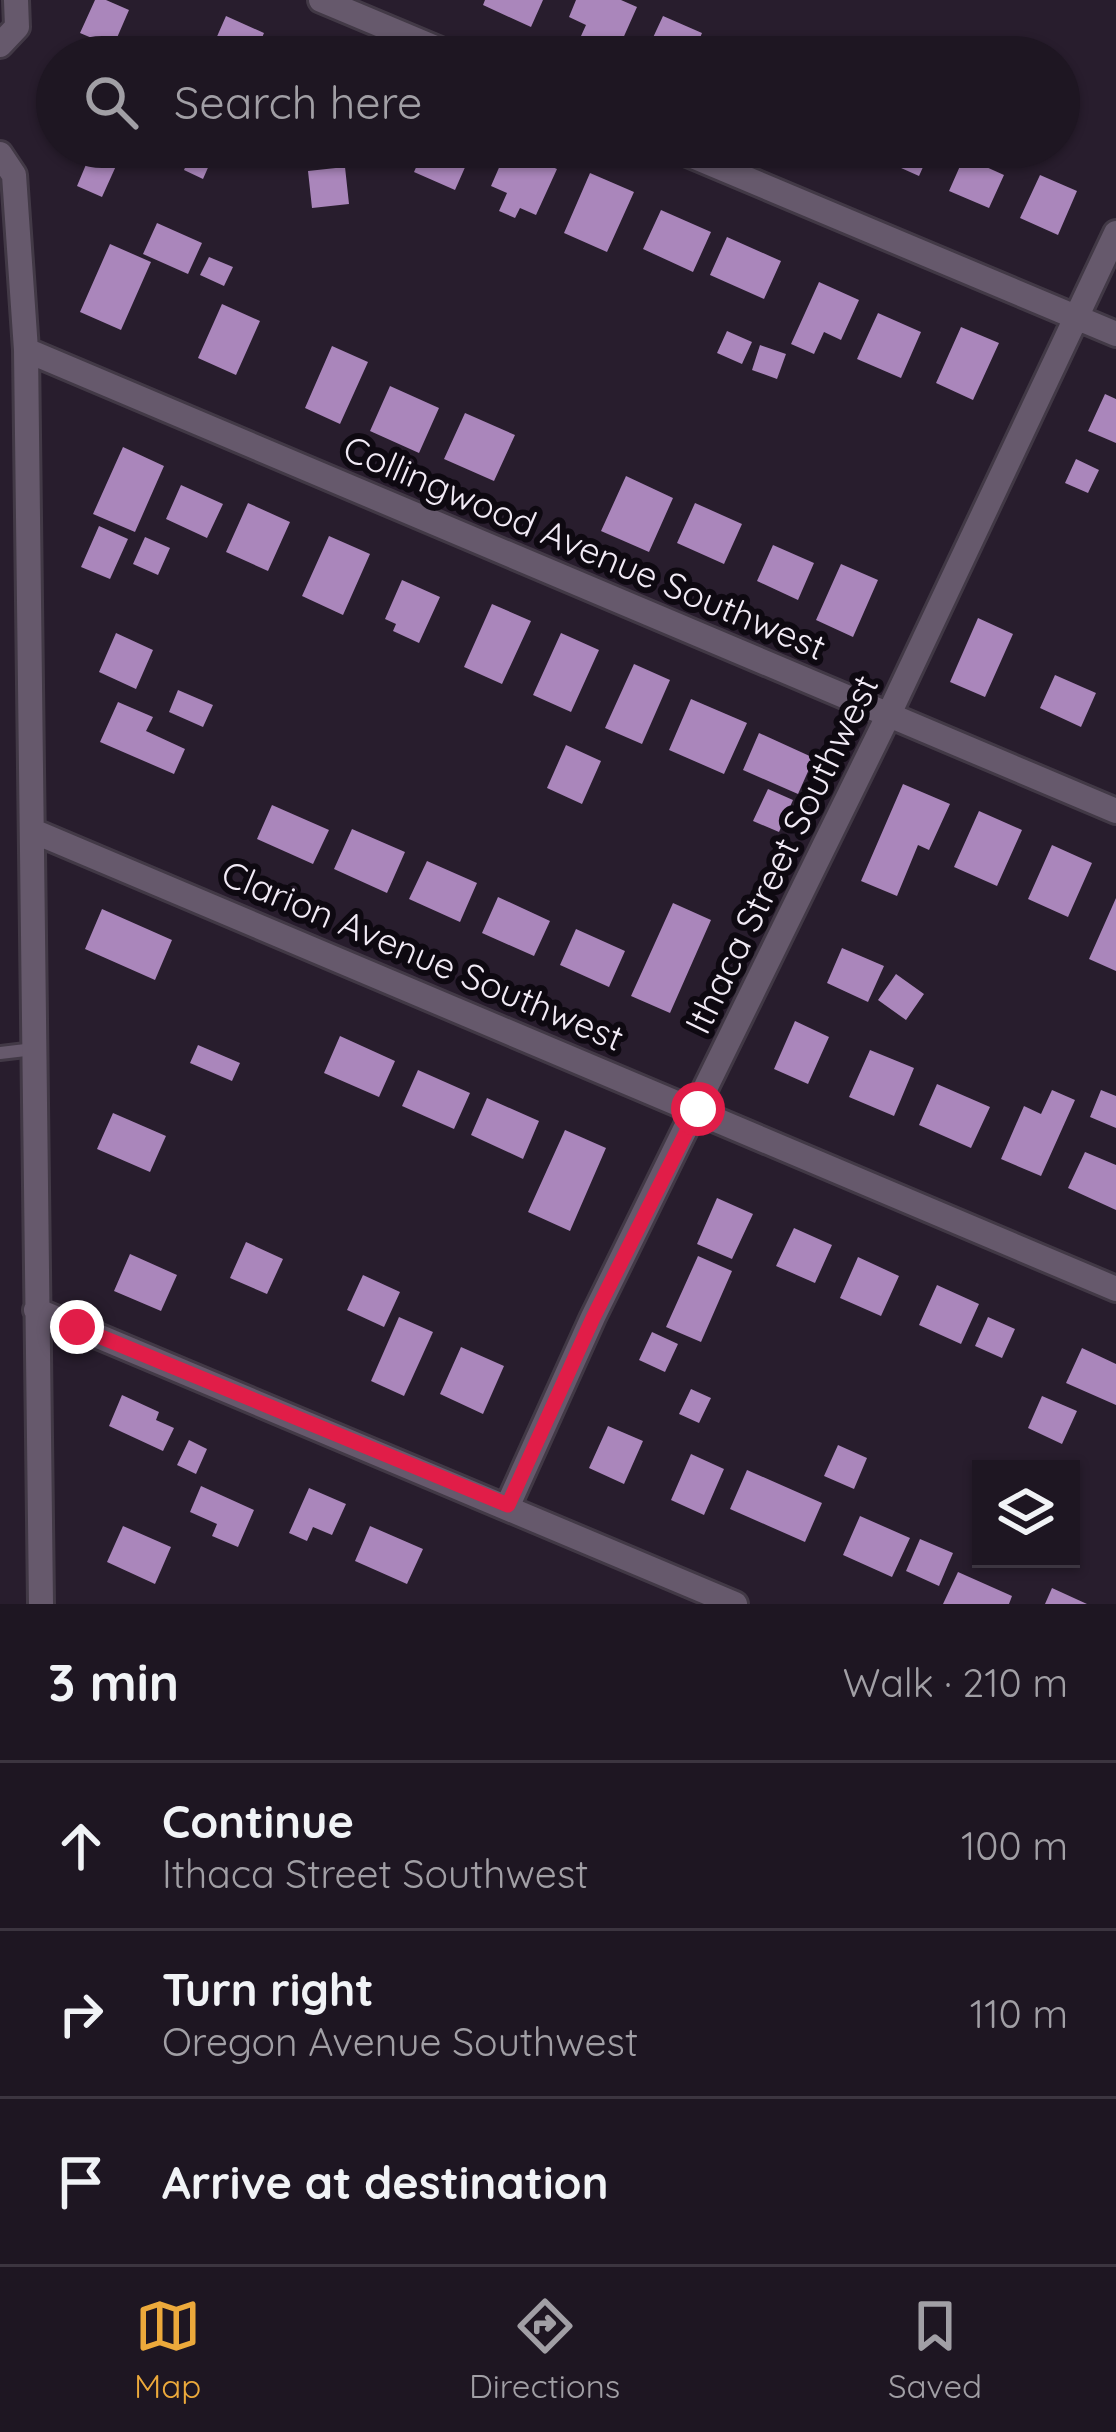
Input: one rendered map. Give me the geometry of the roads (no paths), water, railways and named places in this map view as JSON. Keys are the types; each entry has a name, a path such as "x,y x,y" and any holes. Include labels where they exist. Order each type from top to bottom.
{"street":[{"path":"0,46 16,27 16,0"},
{"path":"321,0 407,36"},
{"path":"0,154 14,175 26,350 41,1604"},
{"path":"721,168 1116,334"},
{"name":"Ithaca Street Southwest","path":"508,1505 593,1318 889,714 1116,233"},
{"name":"Collingwood Avenue Southwest","path":"26,350 1116,811"},
{"name":"Clarion Avenue Southwest","path":"33,831 1116,1289"},
{"path":"36,1310 735,1604"}],"lane":[{"path":"0,1053 35,1048"}]}
